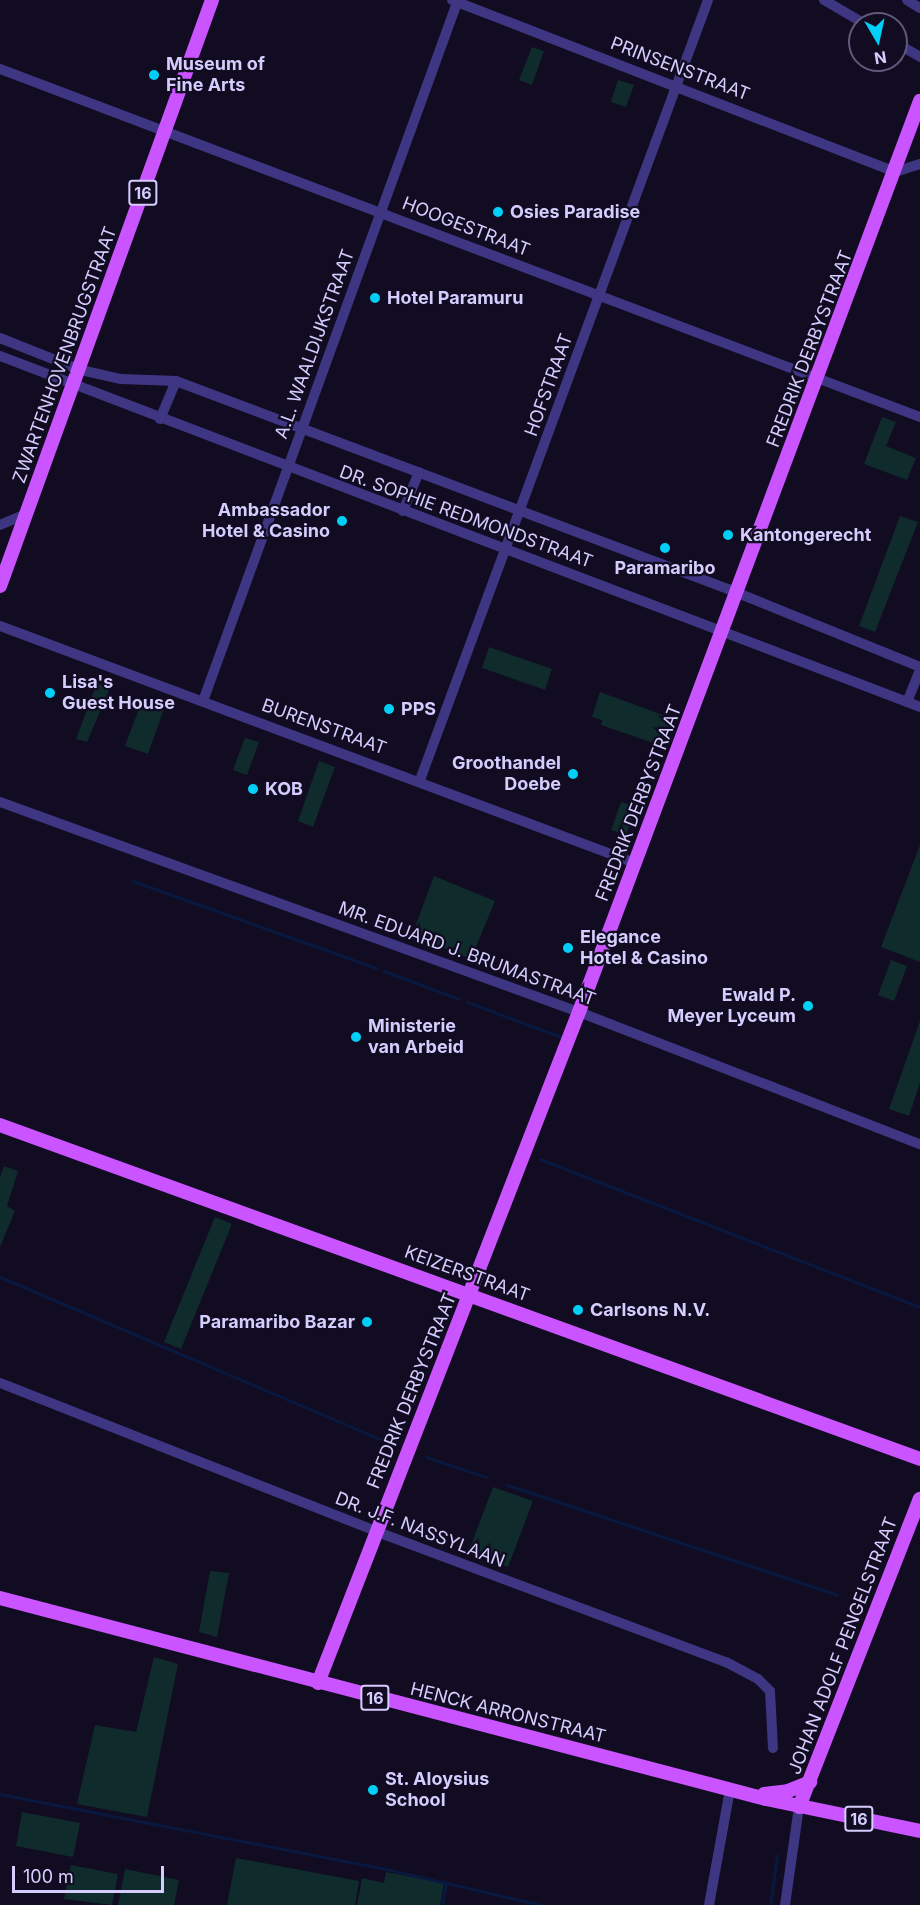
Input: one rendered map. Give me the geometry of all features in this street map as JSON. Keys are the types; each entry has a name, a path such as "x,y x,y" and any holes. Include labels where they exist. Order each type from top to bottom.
{"main road":[{"name":"ZWARTENHOVENBRUGSTRAAT","path":"0,586 81,370 212,0"},
{"name":"FREDRIK DERBYSTRAAT","path":"318,1683 375,1531 471,1294 725,629 920,101"},
{"name":"KEIZERSTRAAT","path":"0,1125 471,1294 920,1459"},
{"name":"JOHAN ADOLF PENGELSTRAAT","path":"799,1807 920,1499"},
{"name":"HENCK ARRONSTRAAT","path":"0,1598 799,1807"},
{"path":"750,1795 781,1792 810,1782"},
{"name":"16","path":"799,1807 920,1831"}],"street":[{"name":"HOFSTRAAT","path":"420,780 708,0"},
{"path":"824,0 848,14"},
{"path":"907,0 920,8"},
{"name":"PRINSENSTRAAT","path":"456,1 677,85 895,172"},
{"name":"A.L. WAALDIJKSTRAAT","path":"204,700 456,1"},
{"name":"HOOGESTRAAT","path":"0,69 920,417"},
{"path":"895,172 920,164"},
{"name":"DR. SOPHIE REDMONDSTRAAT","path":"0,338 81,370 121,379 176,381 738,593 920,668"},
{"name":"DR. SOPHIE REDMONDSTRAAT","path":"0,356 286,468 725,629 920,707"},
{"path":"160,419 176,381"},
{"path":"403,511 419,472"},
{"path":"0,525 26,514"},
{"name":"BURENSTRAAT","path":"0,626 420,780 635,863"},
{"path":"908,702 920,668"},
{"name":"MR. EDUARD J. BRUMASTRAAT","path":"0,802 579,1012 920,1144"},
{"name":"DR. J.F. NASSYLAAN","path":"0,1383 375,1531 726,1662 759,1678 770,1691 773,1748"},
{"path":"709,1905 730,1789"},
{"path":"785,1905 799,1807"}],"green space":[{"path":"532,47 544,51 532,85 519,80"},
{"path":"618,80 634,85 626,107 611,102"},
{"path":"882,417 896,422 886,446 916,458 907,480 864,464"},
{"path":"900,516 918,522 875,632 859,626"},
{"path":"489,647 552,669 545,690 482,668"},
{"path":"97,683 110,688 87,742 76,739"},
{"path":"600,692 671,718 662,746 601,725 602,720 592,717"},
{"path":"143,698 165,706 148,754 125,746"},
{"path":"245,738 259,742 247,775 233,770"},
{"path":"319,761 335,767 313,827 298,821"},
{"path":"621,802 636,807 626,835 611,830"},
{"path":"920,845 920,962 881,947"},
{"path":"434,876 495,901 471,959 412,935"},
{"path":"891,960 907,966 894,1001 878,995"},
{"path":"920,1021 920,1083 909,1116 889,1109"},
{"path":"4,1166 18,1171 7,1206 15,1211 0,1247 0,1177"},
{"path":"215,1217 232,1224 181,1349 164,1342"},
{"path":"493,1487 533,1501 508,1567 468,1553"},
{"path":"210,1571 229,1573 217,1637 199,1632"},
{"path":"154,1657 178,1664 147,1817 77,1804 95,1725 136,1732"},
{"path":"22,1812 80,1823 73,1857 16,1846"},
{"path":"236,1858 359,1881 355,1905 227,1905"},
{"path":"71,1865 118,1874 112,1905 64,1899"},
{"path":"125,1869 179,1880 174,1905 118,1905"},
{"path":"386,1872 444,1883 440,1905 357,1905 362,1878 384,1883"}],"waterway":[{"path":"133,881 376,968"},
{"path":"384,971 459,999"},
{"path":"467,1002 561,1037"},
{"path":"540,1159 920,1307"},
{"path":"0,1277 391,1444"},
{"path":"426,1457 486,1477"},
{"path":"507,1485 837,1595"},
{"path":"0,1794 395,1871 541,1905"},
{"path":"770,1905 777,1855"},
{"path":"442,1905 446,1882"}],"place":[{"name":"Museum of Fine Arts","path":"154,75"},
{"name":"Osies Paradise","path":"498,212"},
{"name":"Hotel Paramuru","path":"375,298"},
{"name":"Ambassador Hotel & Casino","path":"342,521"},
{"name":"Kantongerecht","path":"728,535"},
{"name":"Paramaribo","path":"665,548"},
{"name":"Lisa's Guest House","path":"50,693"},
{"name":"PPS","path":"389,709"},
{"name":"Groothandel Doebe","path":"573,774"},
{"name":"KOB","path":"253,789"},
{"name":"Elegance Hotel & Casino","path":"568,948"},
{"name":"Ewald P. Meyer Lyceum","path":"808,1006"},
{"name":"Ministerie van Arbeid","path":"356,1037"},
{"name":"Carlsons N.V.","path":"578,1310"},
{"name":"Paramaribo Bazar","path":"367,1322"},
{"name":"St. Aloysius School","path":"373,1790"}]}
